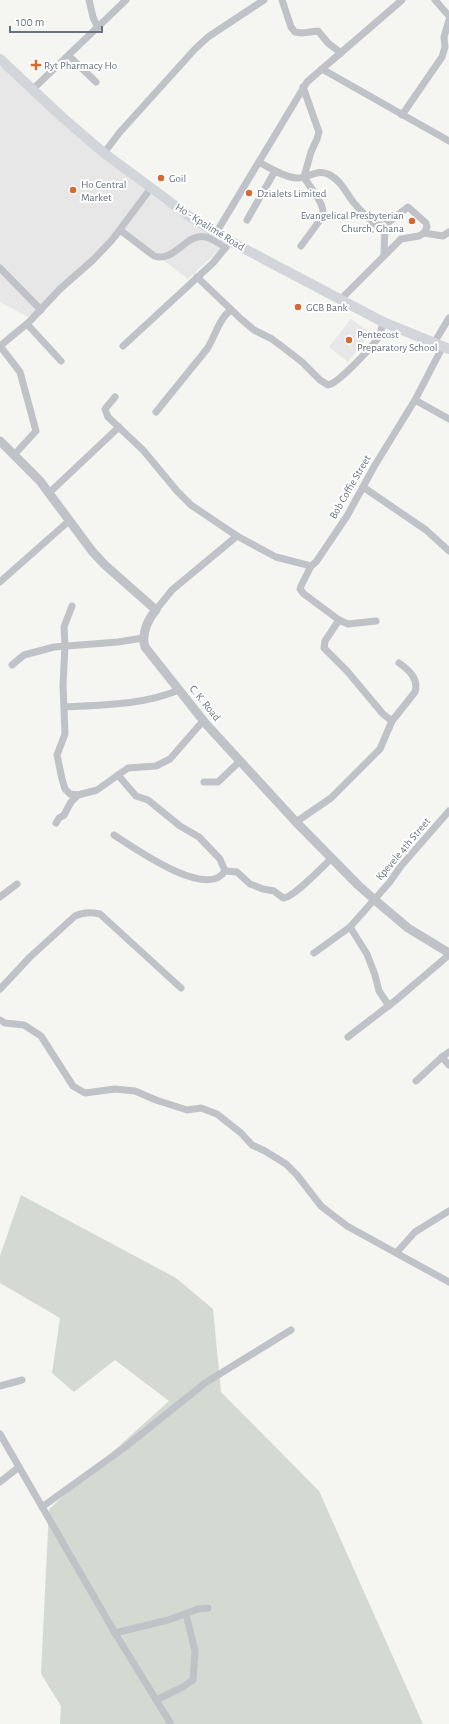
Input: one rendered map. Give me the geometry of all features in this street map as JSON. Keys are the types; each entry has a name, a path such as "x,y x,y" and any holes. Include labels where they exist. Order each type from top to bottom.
{"main road":[{"name":"Ho - Kpalimé Road","path":"0,59 104,154 216,233 227,244 383,322 442,346"}],"street":[{"path":"89,0 92,17 98,28"},
{"path":"33,89 126,0"},
{"path":"104,154 120,132 195,49 208,37 264,0"},
{"path":"282,0 291,27 295,32 302,33 318,31 328,43 341,53"},
{"path":"216,233 303,87 402,0"},
{"path":"435,0 449,16"},
{"path":"402,116 442,58 445,47 444,37 449,20"},
{"path":"69,56 96,82"},
{"path":"322,69 449,142"},
{"path":"301,246 323,216 322,206 304,177 311,152 319,132 303,87"},
{"path":"259,162 288,177 304,177 321,172 329,175 341,184 353,202 370,220 379,226 385,224 404,208 409,207 426,223 427,227 424,234"},
{"path":"247,220 275,170"},
{"path":"14,455 36,431 20,372 0,346 27,324 60,289 93,260 120,230 151,188"},
{"path":"384,255 385,224"},
{"path":"120,230 154,256 160,258 169,256 196,237 208,238 227,244 220,256 123,346"},
{"path":"340,300 401,239 424,234 443,236 449,232"},
{"path":"0,268 41,310"},
{"path":"197,277 254,330 284,348 302,362 320,380 328,384 335,382 355,364 380,335 383,322"},
{"path":"156,412 212,341 226,314 231,310"},
{"name":"Bob Coffie Street","path":"338,620 301,591 301,586 311,566 316,562 347,516 415,400 442,346 449,318"},
{"path":"27,324 60,361"},
{"path":"115,397 106,407 105,412 143,450 177,491 191,505 237,536 276,557 311,566"},
{"path":"415,400 449,419"},
{"path":"49,493 119,427"},
{"path":"0,441 31,471 70,520 92,551 105,565 156,610"},
{"path":"363,487 426,530 449,552"},
{"path":"0,582 70,520"},
{"path":"12,665 24,655 54,647 143,638 147,623 172,590 237,536"},
{"path":"72,606 64,624 65,646 63,685 65,734 57,755 65,789 70,794 78,795 97,790 128,768 156,766 170,759 203,722"},
{"path":"376,620 350,625 338,620 325,641 324,648 337,659 383,714 392,721"},
{"name":"C. K. Road","path":"143,638 146,651 179,690 203,722 296,822 374,899 408,928 449,954"},
{"path":"296,822 330,798 380,749 392,721 416,688 415,679 411,673 399,663"},
{"path":"65,707 144,702 161,698 179,690"},
{"path":"204,782 218,782 240,761"},
{"path":"118,775 136,796 148,800 180,826 199,837 220,859 225,871"},
{"path":"56,823 59,818 64,815 71,802 78,795"},
{"name":"Kpevele 4th Street","path":"314,953 350,927 449,812"},
{"path":"114,835 169,869 187,875 210,879 220,878 225,871"},
{"path":"225,871 237,872 250,884 258,888 274,891 284,898 303,885 332,858"},
{"path":"0,897 16,884"},
{"path":"0,988 30,957 75,916 92,912 100,914 181,988"},
{"path":"350,927 367,954 379,991 389,1006"},
{"path":"348,1037 389,1006 449,954"},
{"path":"0,1020 6,1023 24,1026 41,1036 72,1086 85,1093 114,1090 134,1091 187,1110 201,1108 217,1114 241,1132 252,1145 286,1164 321,1206 333,1216 347,1226 397,1252 449,1282"},
{"path":"416,1081 449,1052"},
{"path":"442,1057 449,1065"},
{"path":"397,1252 415,1232 449,1211"},
{"path":"42,1506 124,1448 205,1383 291,1330"},
{"path":"0,1386 22,1380"},
{"path":"0,1434 115,1633 171,1724"},
{"path":"0,1482 19,1468"},
{"path":"115,1633 186,1614 198,1609 208,1608"},
{"path":"156,1700 183,1687 192,1680 194,1675 195,1651 186,1614"}],"shaded area":[{"name":"Ho Central Market","path":"2,66 129,178 162,203 230,240 188,279 155,254 123,234 28,317 0,302 0,68"},
{"name":"Pentecost Preparatory School","path":"351,319 370,333 348,362 329,347"},
{"path":"21,1195 176,1278 213,1309 221,1392 319,1491 423,1724 60,1724 61,1706 41,1674 49,1509 169,1401 115,1360 74,1392 52,1373 60,1318 0,1283 0,1256"}],"place":[{"name":"Ryt Pharmacy Ho","path":"36,65"},
{"name":"Goil","path":"161,178"},
{"name":"Ho Central Market","path":"73,190"},
{"name":"Dzialets Limited","path":"249,193"},
{"name":"Evangelical Presbyterian Church, Ghana","path":"412,221"},
{"name":"GCB Bank","path":"298,307"},
{"name":"Pentecost Preparatory School","path":"349,340"}]}
